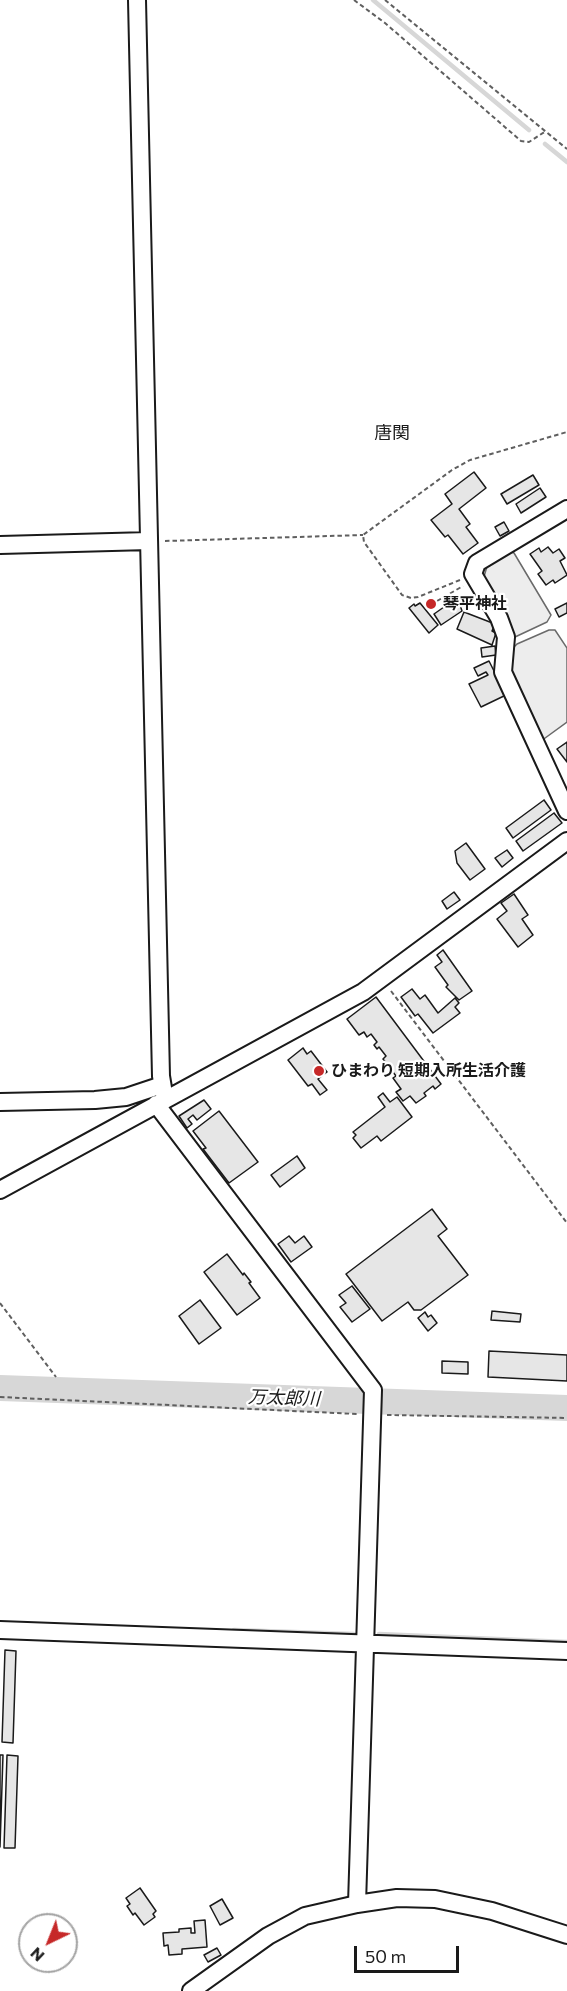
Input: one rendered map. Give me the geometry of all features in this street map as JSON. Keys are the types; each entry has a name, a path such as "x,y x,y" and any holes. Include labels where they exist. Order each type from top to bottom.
{"street":[{"path":"137,0 161,1096 373,1390 357,1904"},
{"path":"567,509 477,563 475,577 499,618 506,637 503,672 567,811"},
{"path":"0,545 149,541"},
{"path":"0,1190 161,1096 363,992 567,841"},
{"path":"0,1102 161,1096"},
{"path":"0,1630 567,1651"},
{"path":"191,1991 268,1936 305,1916 397,1898 435,1899 492,1911 567,1935"}],"path":[{"path":"354,0 522,141 529,142 546,131"},
{"path":"385,0 567,149"},
{"path":"149,541 363,535 452,470 470,460 567,432"},
{"path":"363,535 364,542 402,595 411,598 418,597 475,577"},
{"path":"437,601 475,577"},
{"path":"381,978 567,1223"},
{"path":"0,1303 56,1377"},
{"path":"0,1397 372,1414 567,1418"}],"shaded area":[{"path":"509,551 514,553 551,615 547,622 515,637 483,580 488,563"},
{"path":"549,630 555,630 567,648 567,722 541,741 511,672 511,650 517,644"}],"building":[{"path":"474,472 486,488 459,509 470,524 466,527 478,543 463,554 448,535 445,537 431,520 452,504 445,494"},
{"path":"533,475 539,485 507,504 501,494"},
{"path":"540,488 546,497 521,513 516,504"},
{"path":"504,522 509,531 500,536 495,527"},
{"path":"548,547 553,553 559,549 565,558 560,561 567,575 555,583 553,580 546,585 538,574 542,571 530,554 539,548 541,552"},
{"path":"454,600 459,602 462,611 441,625 434,614"},
{"path":"420,603 438,625 429,633 409,608"},
{"path":"567,603 567,613 559,617 555,609"},
{"path":"464,612 495,624 492,631 496,633 492,645 457,629"},
{"path":"495,646 496,655 482,657 481,648"},
{"path":"489,661 506,695 481,707 469,684 488,675 486,672 478,676 474,668"},
{"path":"567,742 567,762 557,749"},
{"path":"544,800 551,810 513,838 506,828"},
{"path":"554,813 562,823 523,851 516,841"},
{"path":"466,843 485,869 470,880 457,863 455,851"},
{"path":"507,850 513,858 502,867 495,858"},
{"path":"454,892 460,900 447,909 442,901"},
{"path":"514,894 528,915 522,919 533,935 518,947 497,919 507,911 501,903"},
{"path":"443,950 472,991 459,1000 446,987 448,985 435,967 442,962 437,955"},
{"path":"412,989 420,999 425,995 438,1013 455,998 459,1003 455,1007 460,1013 433,1033 418,1014 415,1016 401,997"},
{"path":"376,997 441,1084 435,1089 433,1086 424,1093 426,1096 416,1103 410,1096 403,1101 396,1092 401,1089 393,1078 396,1076 383,1059 386,1056 379,1047 377,1049 374,1045 377,1042 371,1034 367,1037 364,1032 359,1035 347,1019"},
{"path":"303,1048 307,1054 311,1051 327,1072 318,1079 327,1090 320,1095 312,1084 308,1086 288,1060"},
{"path":"383,1093 390,1102 397,1097 412,1117 381,1141 377,1136 361,1148 353,1138 356,1135 353,1132 385,1107 378,1097"},
{"path":"204,1100 211,1109 197,1120 193,1115 188,1119 192,1124 187,1128 179,1116"},
{"path":"219,1111 258,1162 229,1183 203,1149 206,1148 193,1131"},
{"path":"297,1156 305,1168 280,1187 271,1175"},
{"path":"432,1209 447,1229 438,1236 468,1275 421,1310 414,1310 408,1302 382,1321 346,1274"},
{"path":"289,1236 295,1243 304,1236 312,1247 291,1262 278,1244"},
{"path":"227,1254 251,1282 249,1283 260,1298 237,1315 204,1272"},
{"path":"352,1286 370,1309 352,1322 340,1307 346,1303 339,1295"},
{"path":"200,1300 221,1328 199,1344 179,1316"},
{"path":"492,1311 521,1314 520,1322 491,1320"},
{"path":"425,1312 428,1317 431,1315 437,1323 428,1331 418,1318"},
{"path":"489,1351 567,1355 567,1381 488,1377"},
{"path":"442,1361 468,1362 468,1374 442,1373"},
{"path":"5,1650 16,1651 13,1743 2,1742"},
{"path":"0,1755 3,1755 0,1847"},
{"path":"7,1755 18,1756 15,1848 4,1848"},
{"path":"140,1888 156,1911 153,1914 155,1917 144,1925 127,1906 130,1904 126,1898"},
{"path":"222,1899 233,1918 220,1925 210,1906"},
{"path":"205,1920 207,1947 182,1949 182,1954 169,1955 168,1945 164,1946 163,1933 179,1932 179,1929 191,1928 191,1933 195,1933 194,1921"},
{"path":"217,1948 221,1955 208,1962 204,1955"}],"waterway":[{"path":"373,0 529,130"},
{"path":"545,144 567,162"},
{"name":"万太郎川","path":"0,1388 567,1408"},
{"path":"234,1630 354,1634"},
{"path":"379,1634 567,1642"}],"place":[{"name":"琴平神社","path":"431,604"},
{"name":"ひまわり 短期入所生活介護","path":"319,1071"}],"district":[{"name":"唐関","path":"392,433"}]}
